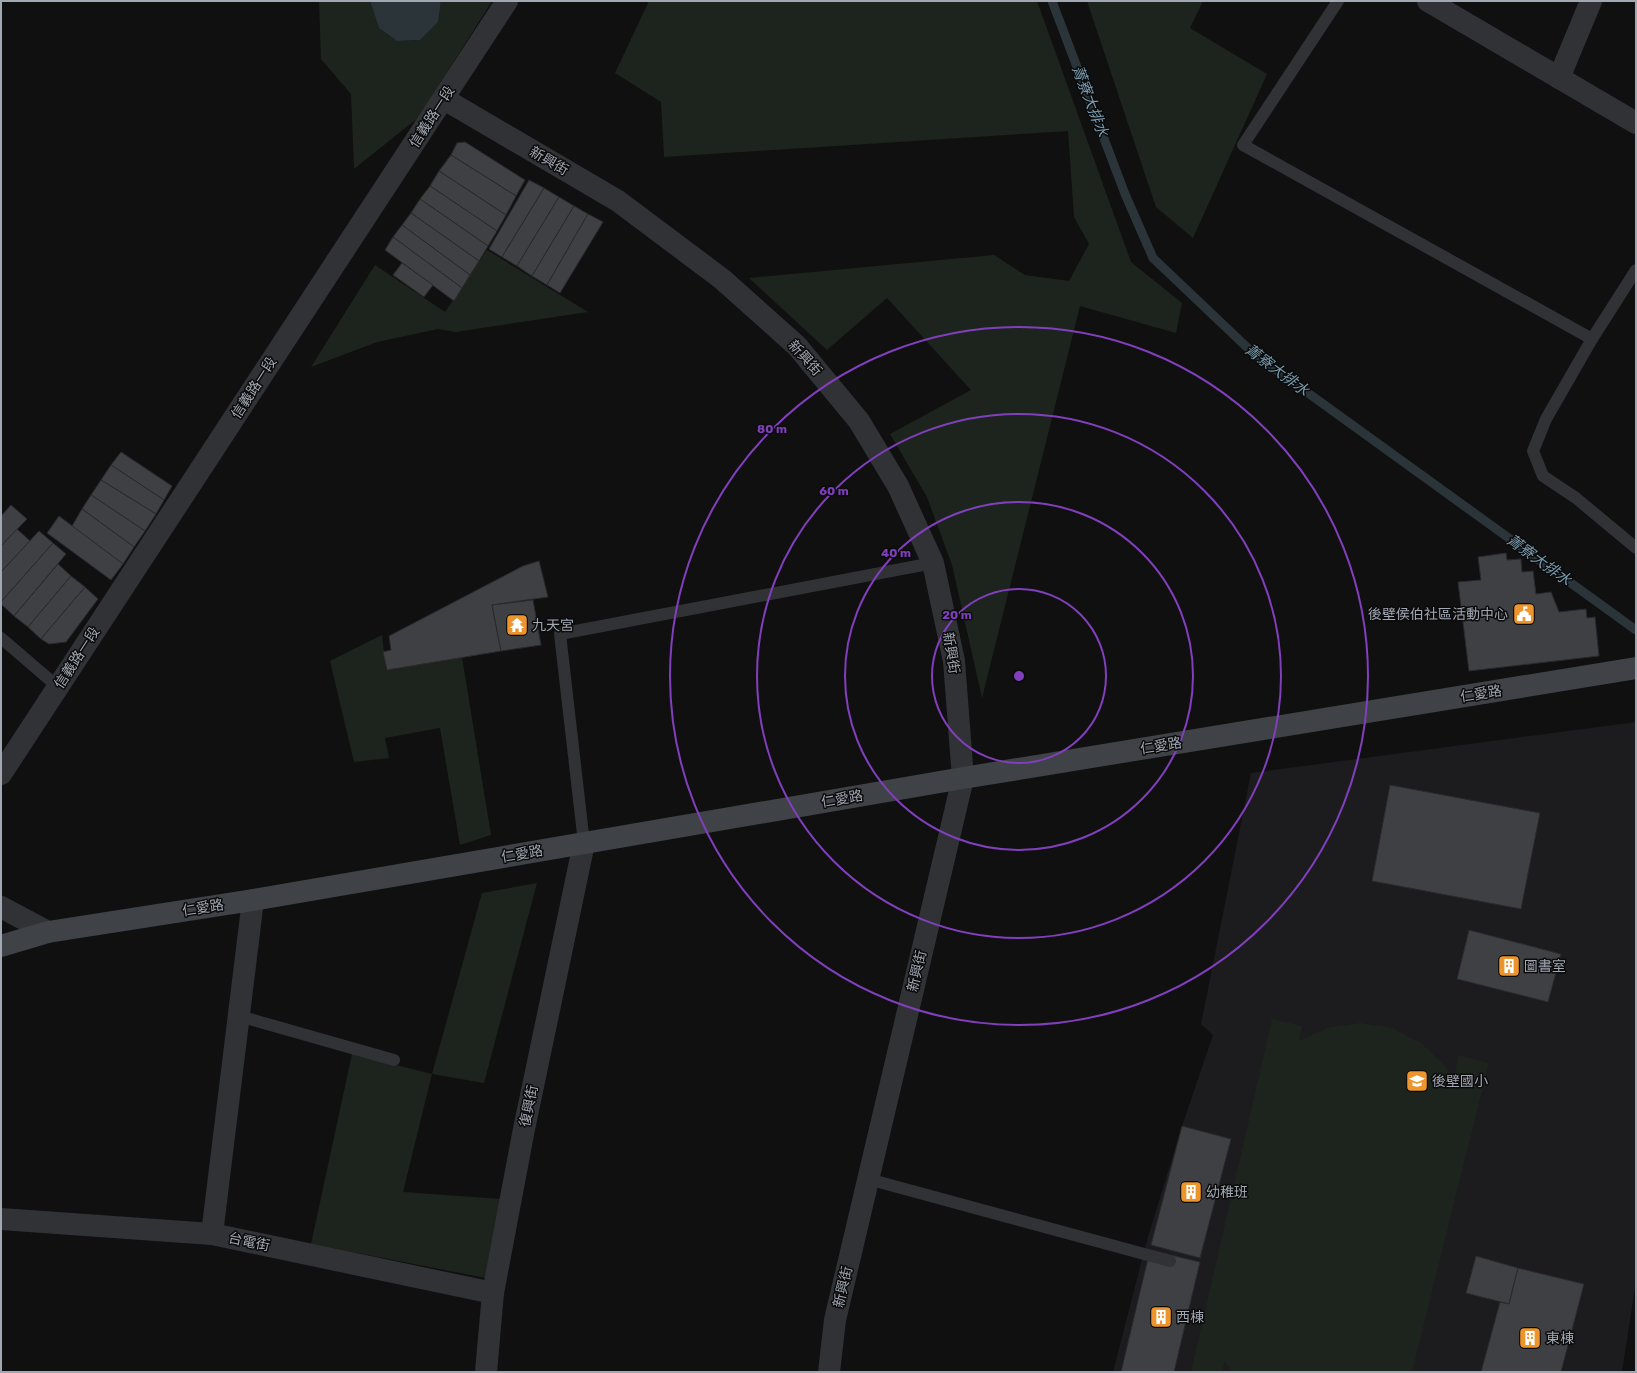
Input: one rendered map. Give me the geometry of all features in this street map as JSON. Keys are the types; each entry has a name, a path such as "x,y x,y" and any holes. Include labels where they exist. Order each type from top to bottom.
{"street":[{"name":"信義路一段","path":"1,774 508,1"},
{"path":"1428,1 1636,123"},
{"path":"1559,78 1591,1"},
{"name":"新興街","path":"444,99 618,201 722,279 797,346 859,421 898,486 933,563 954,661 963,778 835,1320 829,1372"},
{"name":"仁愛路","path":"1,946 48,932 253,900 963,778 1636,668"},
{"name":"復興街","path":"486,1372 494,1293 524,1129 584,843"},
{"path":"212,1234 253,900"},
{"path":"1,907 48,932"},
{"name":"台電街","path":"1,1219 212,1234 494,1293"}],"lane":[{"path":"1338,1 1243,145 1592,338"},
{"path":"1636,270 1592,338 1546,419 1533,451 1543,476 1576,498 1636,548"},
{"path":"584,843 560,634 933,563"},
{"path":"1,638 58,687"},
{"path":"239,1016 394,1060"},
{"path":"868,1179 1170,1261"}],"shaded area":[{"path":"319,1 370,1 379,28 397,41 420,40 438,22 441,1 492,1 419,117 354,169 351,94 321,59"},
{"path":"370,1 441,1 438,22 420,40 397,41 379,28"},
{"path":"649,1 1037,1 1131,262 1182,303 1176,333 1080,306 982,698 952,565 927,497 890,434 971,390 887,298 827,350 749,278 994,255 1025,275 1069,281 1089,244 1074,217 1068,131 664,157 661,102 615,73"},
{"path":"1087,1 1203,1 1190,28 1267,74 1193,238 1156,207"},
{"path":"487,250 588,312 456,332 438,329 377,342 311,367 375,265 445,312"},
{"path":"382,635 386,669 462,657 491,835 460,845 440,728 385,738 389,758 354,762 330,661"},
{"name":"後壁國小","path":"1636,722 1636,1281 1622,1372 1113,1372 1147,1240 1182,1126 1213,1035 1201,1024 1251,773"},
{"path":"537,883 484,1083 432,1074 482,893"},
{"path":"1272,1019 1302,1026 1299,1041 1327,1028 1360,1023 1392,1028 1421,1043 1445,1066 1453,1080 1459,1055 1489,1063 1412,1372 1231,1372 1225,1361 1222,1372 1191,1372"},
{"path":"352,1054 432,1074 403,1192 501,1199 491,1279 311,1244"}],"building":[{"path":"465,142 525,180 516,196 451,155 457,143"},
{"path":"451,155 516,196 506,215 439,171"},
{"path":"439,171 506,215 497,231 430,186"},
{"path":"529,180 544,188 502,257 489,249"},
{"path":"430,186 497,231 488,246 420,199"},
{"path":"544,188 559,197 517,266 502,257"},
{"path":"559,197 574,206 532,276 517,266"},
{"path":"420,199 488,246 479,261 411,213"},
{"path":"574,206 588,214 547,285 532,276"},
{"path":"411,213 479,261 470,275 402,225"},
{"path":"588,214 603,222 560,293 547,285"},
{"path":"402,225 470,275 462,288 393,237"},
{"path":"393,237 462,288 454,301 385,250"},
{"path":"402,263 433,285 424,297 393,275"},
{"path":"121,452 172,486 164,500 111,465"},
{"path":"111,465 164,500 156,514 101,480"},
{"path":"101,480 156,514 145,531 91,495"},
{"path":"91,495 145,531 134,547 82,509"},
{"path":"11,505 27,519 1,546 1,516"},
{"path":"82,509 134,547 123,564 72,526"},
{"path":"59,516 123,564 111,580 47,533"},
{"path":"17,529 30,541 1,572 1,546"},
{"path":"39,531 53,543 1,602 1,572"},
{"path":"53,543 66,554 14,616 1,604 1,602"},
{"name":"後壁侯伯社區活動中心","path":"1506,553 1507,560 1521,559 1522,572 1533,571 1536,594 1551,592 1559,612 1586,609 1587,618 1595,617 1599,656 1469,671 1458,582 1481,580 1478,557"},
{"path":"539,561 548,597 492,605 501,651 387,670 383,652 391,650 389,636 523,566"},
{"path":"58,564 71,576 28,627 14,616"},
{"path":"71,576 85,587 41,639 28,627"},
{"path":"85,587 98,599 66,642 49,644 41,639"},
{"name":"九天宮","path":"533,600 541,645 501,651 492,605"},
{"path":"1390,785 1540,813 1521,909 1372,881"},
{"name":"圖書室","path":"1469,930 1561,954 1548,1002 1457,979"},
{"name":"幼稚班","path":"1182,1126 1231,1139 1200,1258 1151,1245"},
{"name":"西棟","path":"1150,1250 1200,1262 1174,1372 1121,1372"},
{"path":"1476,1256 1518,1268 1509,1304 1466,1293"},
{"name":"東棟","path":"1518,1268 1584,1284 1561,1372 1481,1372 1500,1302 1509,1304"}],"waterway":[{"name":"菁寮大排水","path":"1052,1 1125,194 1153,258 1254,354 1636,630"}],"place":[{"name":"後壁侯伯社區活動中心","path":"1524,614"},
{"name":"九天宮","path":"517,625"},
{"name":"圖書室","path":"1509,966"},
{"name":"後壁國小","path":"1417,1081"},
{"name":"幼稚班","path":"1191,1192"},
{"name":"西棟","path":"1161,1317"},
{"name":"東棟","path":"1530,1338"}]}
